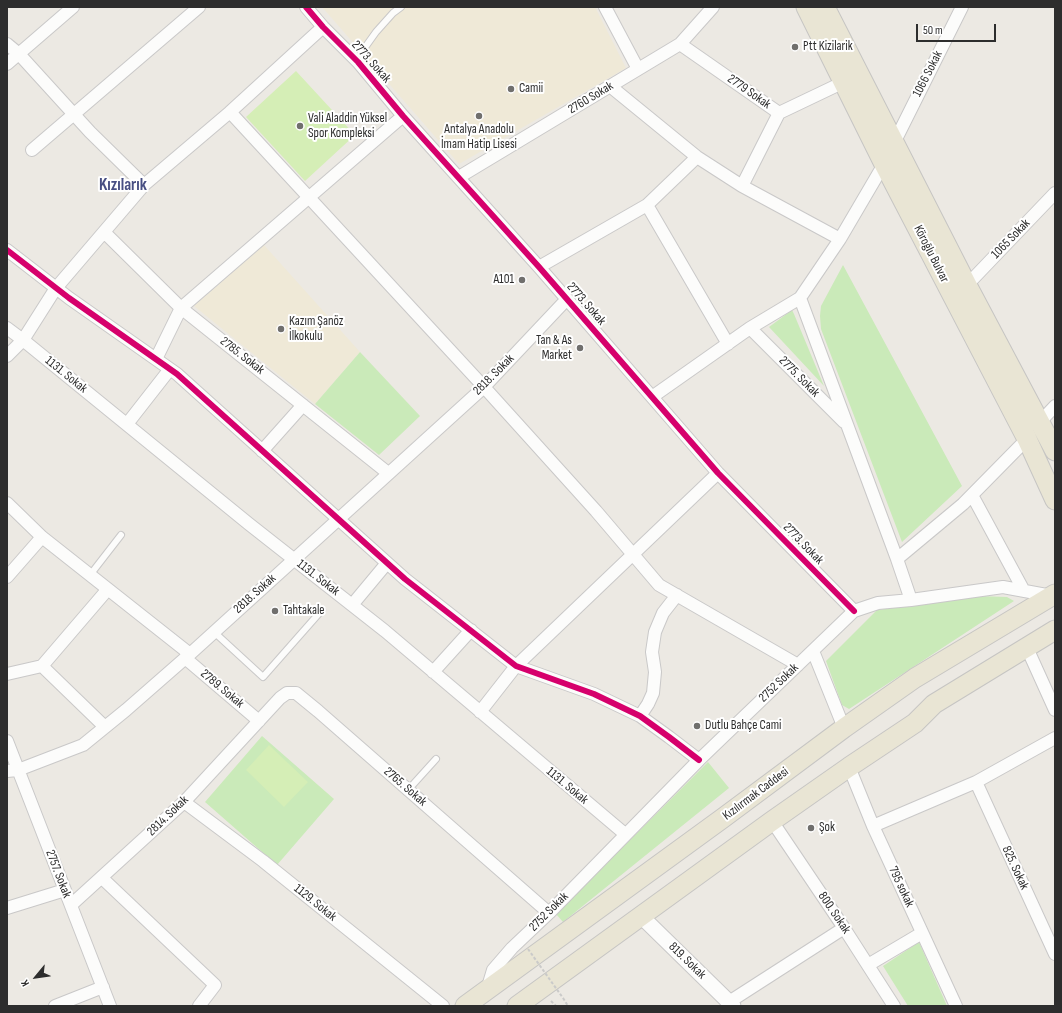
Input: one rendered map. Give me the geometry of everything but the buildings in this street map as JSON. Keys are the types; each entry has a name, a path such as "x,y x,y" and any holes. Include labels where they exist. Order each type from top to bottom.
{"main road":[{"name":"Köroğlu Bulvar","path":"806,7 884,164 1027,438 1055,500"},
{"name":"Köroğlu Bulvar","path":"825,7 967,284 1055,451"},
{"name":"Kızılırmak Caddesi","path":"465,1006 844,728 915,678 1054,595"},
{"path":"915,723 936,692 1055,619"},
{"path":"517,1006 772,821 848,767 915,723 934,704 1055,630"}],"street":[{"path":"7,64 73,7"},
{"path":"32,150 199,7"},
{"name":"2773. Sokak","path":"306,7 323,27 358,62 403,116 539,267 718,472 854,611"},
{"path":"605,7 638,69"},
{"name":"2760 Sokak","path":"459,177 680,44 713,7"},
{"name":"1066 Sokak","path":"895,141 962,7"},
{"path":"7,356 23,340 56,288 144,185 230,112 323,27"},
{"path":"7,44 19,54 90,132 144,185"},
{"name":"2779 Sokak","path":"680,44 780,113 844,82"},
{"path":"610,86 696,157 742,186 840,239"},
{"path":"230,112 484,387 633,553 659,585 798,665"},
{"path":"742,186 780,113"},
{"path":"156,359 181,308 403,116"},
{"path":"539,267 647,205 696,157"},
{"path":"652,397 750,328 800,298 840,239 884,164"},
{"name":"1065 Sokak","path":"967,284 1055,193"},
{"path":"647,205 728,344"},
{"name":"2785. Sokak","path":"104,232 181,308 388,473"},
{"path":"7,250 56,288 177,374 405,579 516,666 594,694 640,716 699,760"},
{"path":"800,298 911,600"},
{"name":"2818. Sokak","path":"12,770 83,745 105,727 214,632 484,387 567,300"},
{"name":"1131. Sokak","path":"7,328 352,605 625,834"},
{"name":"2775. Sokak","path":"750,328 847,425"},
{"path":"127,424 170,369"},
{"path":"262,451 303,405"},
{"path":"1040,422 1055,406"},
{"path":"897,559 962,504 1027,438"},
{"path":"480,712 516,666 718,472"},
{"path":"972,494 1024,591"},
{"name":"2789. Sokak","path":"7,503 42,537 108,589 187,656 259,721"},
{"path":"7,577 42,537"},
{"path":"352,605 387,563"},
{"name":"2752 Sokak","path":"487,990 493,970 512,948 549,913 699,760 854,611 878,603 911,600 1003,587 1054,595"},
{"path":"7,674 42,666 108,589"},
{"path":"640,716 653,693 655,672 652,652 655,632 663,613 677,595"},
{"path":"433,672 470,630"},
{"path":"1027,648 1055,710"},
{"path":"813,651 844,728"},
{"path":"42,666 105,727"},
{"name":"2765. Sokak","path":"259,721 280,698 287,694 296,693 549,913"},
{"name":"2814. Sokak","path":"71,906 184,802 259,721"},
{"path":"873,826 976,782 1055,738"},
{"name":"2757. Sokak","path":"7,741 12,770 65,890 110,1006"},
{"name":"795 sokak","path":"848,767 873,826 956,1006"},
{"name":"825. Sokak","path":"976,782 1055,954"},
{"name":"1129. Sokak","path":"184,802 263,861 443,1006"},
{"name":"800. Sokak","path":"772,821 844,928 894,1006"},
{"path":"102,878 159,930 215,985 199,1006"},
{"path":"7,908 65,890"},
{"name":"819. Sokak","path":"641,916 731,1004"},
{"path":"731,1004 844,928"},
{"path":"868,966 922,933"},
{"path":"55,1006 103,987"}],"lane":[{"path":"358,62 361,52 376,32 393,13 401,7"},
{"path":"90,575 121,535"},
{"path":"214,632 263,677 322,610"},
{"path":"408,790 436,759"}],"path":[{"path":"528,949 568,1006"},
{"path":"552,1001 556,1006"}],"shaded area":[{"name":"Antalya Anadolu İmam Hatip Lisesi","path":"322,7 595,7 626,68 459,164"},
{"name":"Kazım Şanöz İlkokulu","path":"264,245 360,352 315,404 194,306"}],"green space":[{"name":"Vali Aladdin Yüksel Spor Kompleksi","path":"296,71 355,135 305,181 246,117"},
{"path":"843,265 962,486 902,542 821,329 821,306"},
{"path":"792,310 794,314 824,386 769,327"},
{"path":"360,352 420,416 379,455 315,404"},
{"path":"978,596 1007,597 1014,601 849,709 842,705 826,661 877,610"},
{"path":"262,736 334,799 277,865 205,802"},
{"path":"269,745 308,782 284,807 246,770"},
{"path":"708,762 729,788 563,922 556,914"},
{"path":"919,942 947,1006 908,1006 883,966"}],"cycle path":[{"path":"306,7 323,27 358,62 403,116 539,267 718,473 854,611"},
{"path":"7,250 69,298 177,374 405,579 516,666 594,694 640,716 699,760"}],"place":[{"name":"Ptt Kizilarik","path":"795,47"},
{"name":"Camii","path":"511,89"},
{"name":"Antalya Anadolu İmam Hatip Lisesi","path":"479,116"},
{"name":"Vali Aladdin Yüksel Spor Kompleksi","path":"300,126"},
{"name":"A101","path":"522,280"},
{"name":"Kazım Şanöz İlkokulu","path":"281,329"},
{"name":"Tan & As Market","path":"580,348"},
{"name":"Tahtakale","path":"275,611"},
{"name":"Dutlu Bahçe Cami","path":"697,726"},
{"name":"Şok","path":"811,828"}],"district":[{"name":"Kızılarık","path":"123,186"}]}
